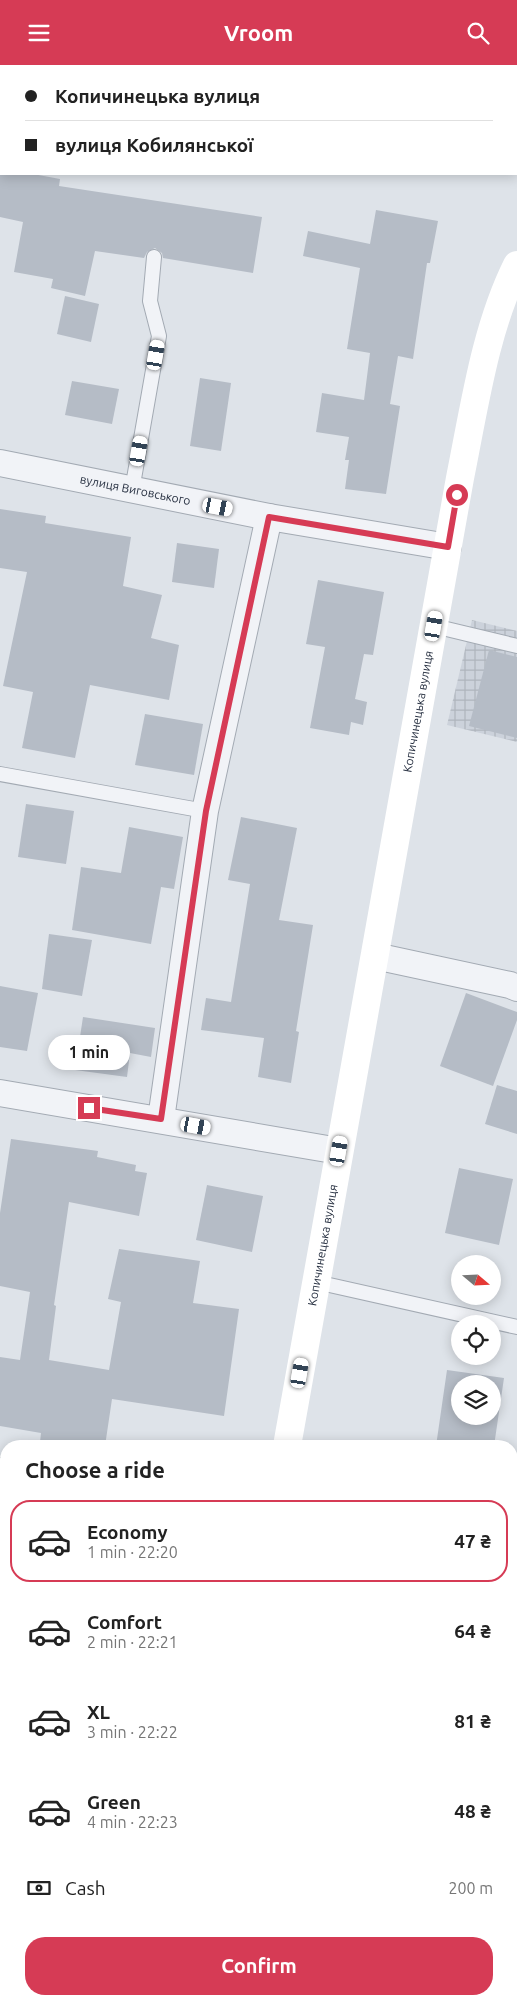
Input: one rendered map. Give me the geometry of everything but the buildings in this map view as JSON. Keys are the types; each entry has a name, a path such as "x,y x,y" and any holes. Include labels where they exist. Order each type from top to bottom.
{"main road":[{"name":"Копичинецька вулиця","path":"288,1440 448,547 479,388 502,303 517,265"}],"street":[{"name":"вулиця Виговського","path":"0,463 269,517 448,547"},
{"path":"161,1119 206,811 269,517"},
{"path":"375,956 517,988"},
{"path":"0,1093 161,1119 339,1151"}],"lane":[{"path":"132,490 159,336 150,301 154,257"},
{"path":"434,626 517,646"},
{"path":"0,774 206,811"},
{"path":"316,1282 517,1327"}],"shaded area":[{"path":"472,620 517,631 517,742 447,725"}],"route":[{"path":"89,1108 161,1119 206,811 269,517 448,547 457,495"}]}
